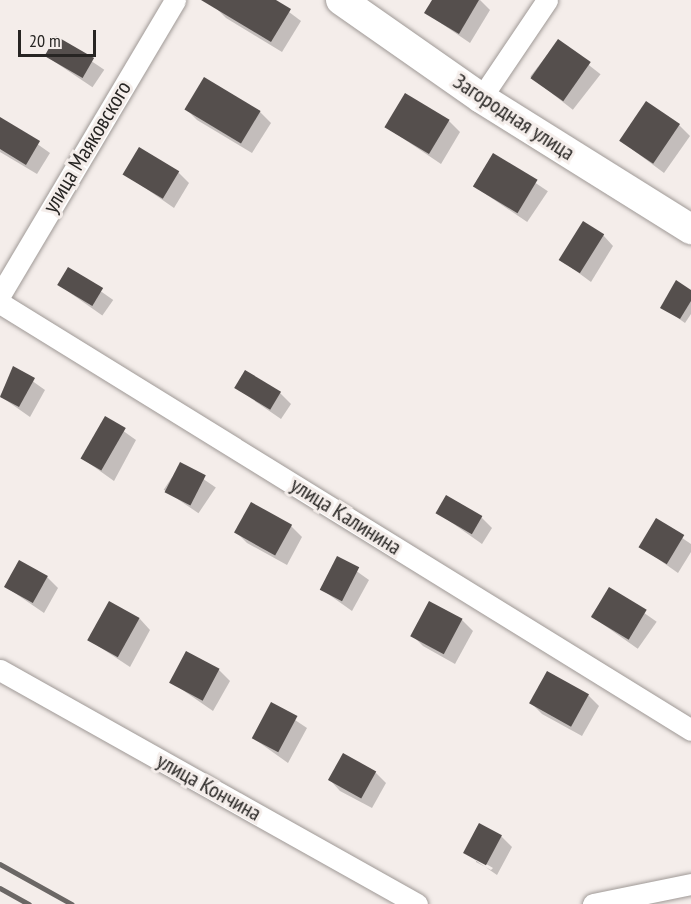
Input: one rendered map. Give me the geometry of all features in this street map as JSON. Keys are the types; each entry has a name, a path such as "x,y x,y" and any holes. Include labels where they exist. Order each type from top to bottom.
{"street":[{"name":"улица Маяковского","path":"0,295 175,0"},
{"name":"Загородная улица","path":"341,0 480,98 691,229"},
{"path":"480,98 548,0"},
{"name":"улица Калинина","path":"0,303 691,730"},
{"name":"улица Кончина","path":"0,670 417,904"},
{"path":"593,904 691,884"}],"building":[{"path":"201,0 276,0 291,9 271,42"},
{"path":"432,0 479,0 459,34 424,13"},
{"path":"56,36 94,58 83,78 44,56"},
{"path":"558,39 591,62 563,101 530,78"},
{"path":"204,77 261,111 241,144 184,110"},
{"path":"405,93 450,120 429,154 384,127"},
{"path":"646,101 680,124 653,164 619,141"},
{"path":"0,117 40,141 26,165 0,149"},
{"path":"139,147 179,171 163,199 123,174"},
{"path":"493,153 538,180 517,213 473,186"},
{"path":"583,221 604,234 580,273 559,260"},
{"path":"68,267 103,288 92,306 57,285"},
{"path":"676,280 691,290 691,301 680,319 660,308"},
{"path":"13,366 35,378 19,407 0,397"},
{"path":"245,370 281,392 270,410 234,388"},
{"path":"105,416 126,428 101,470 80,458"},
{"path":"180,462 206,475 190,505 165,492"},
{"path":"446,495 482,516 472,534 436,513"},
{"path":"251,502 292,525 275,555 234,533"},
{"path":"656,518 684,535 667,564 638,547"},
{"path":"337,556 359,567 342,601 320,590"},
{"path":"19,560 48,576 33,603 4,587"},
{"path":"609,587 647,610 629,640 591,617"},
{"path":"109,601 140,618 118,657 87,640"},
{"path":"429,601 463,619 444,654 410,636"},
{"path":"186,651 220,669 203,701 169,683"},
{"path":"547,671 589,694 571,727 529,703"},
{"path":"271,702 297,716 278,752 252,738"},
{"path":"343,753 376,771 361,799 328,780"},
{"path":"479,823 502,835 486,865 463,853"}],"railway":[{"path":"0,864 72,904"},
{"path":"0,888 29,904"}]}
